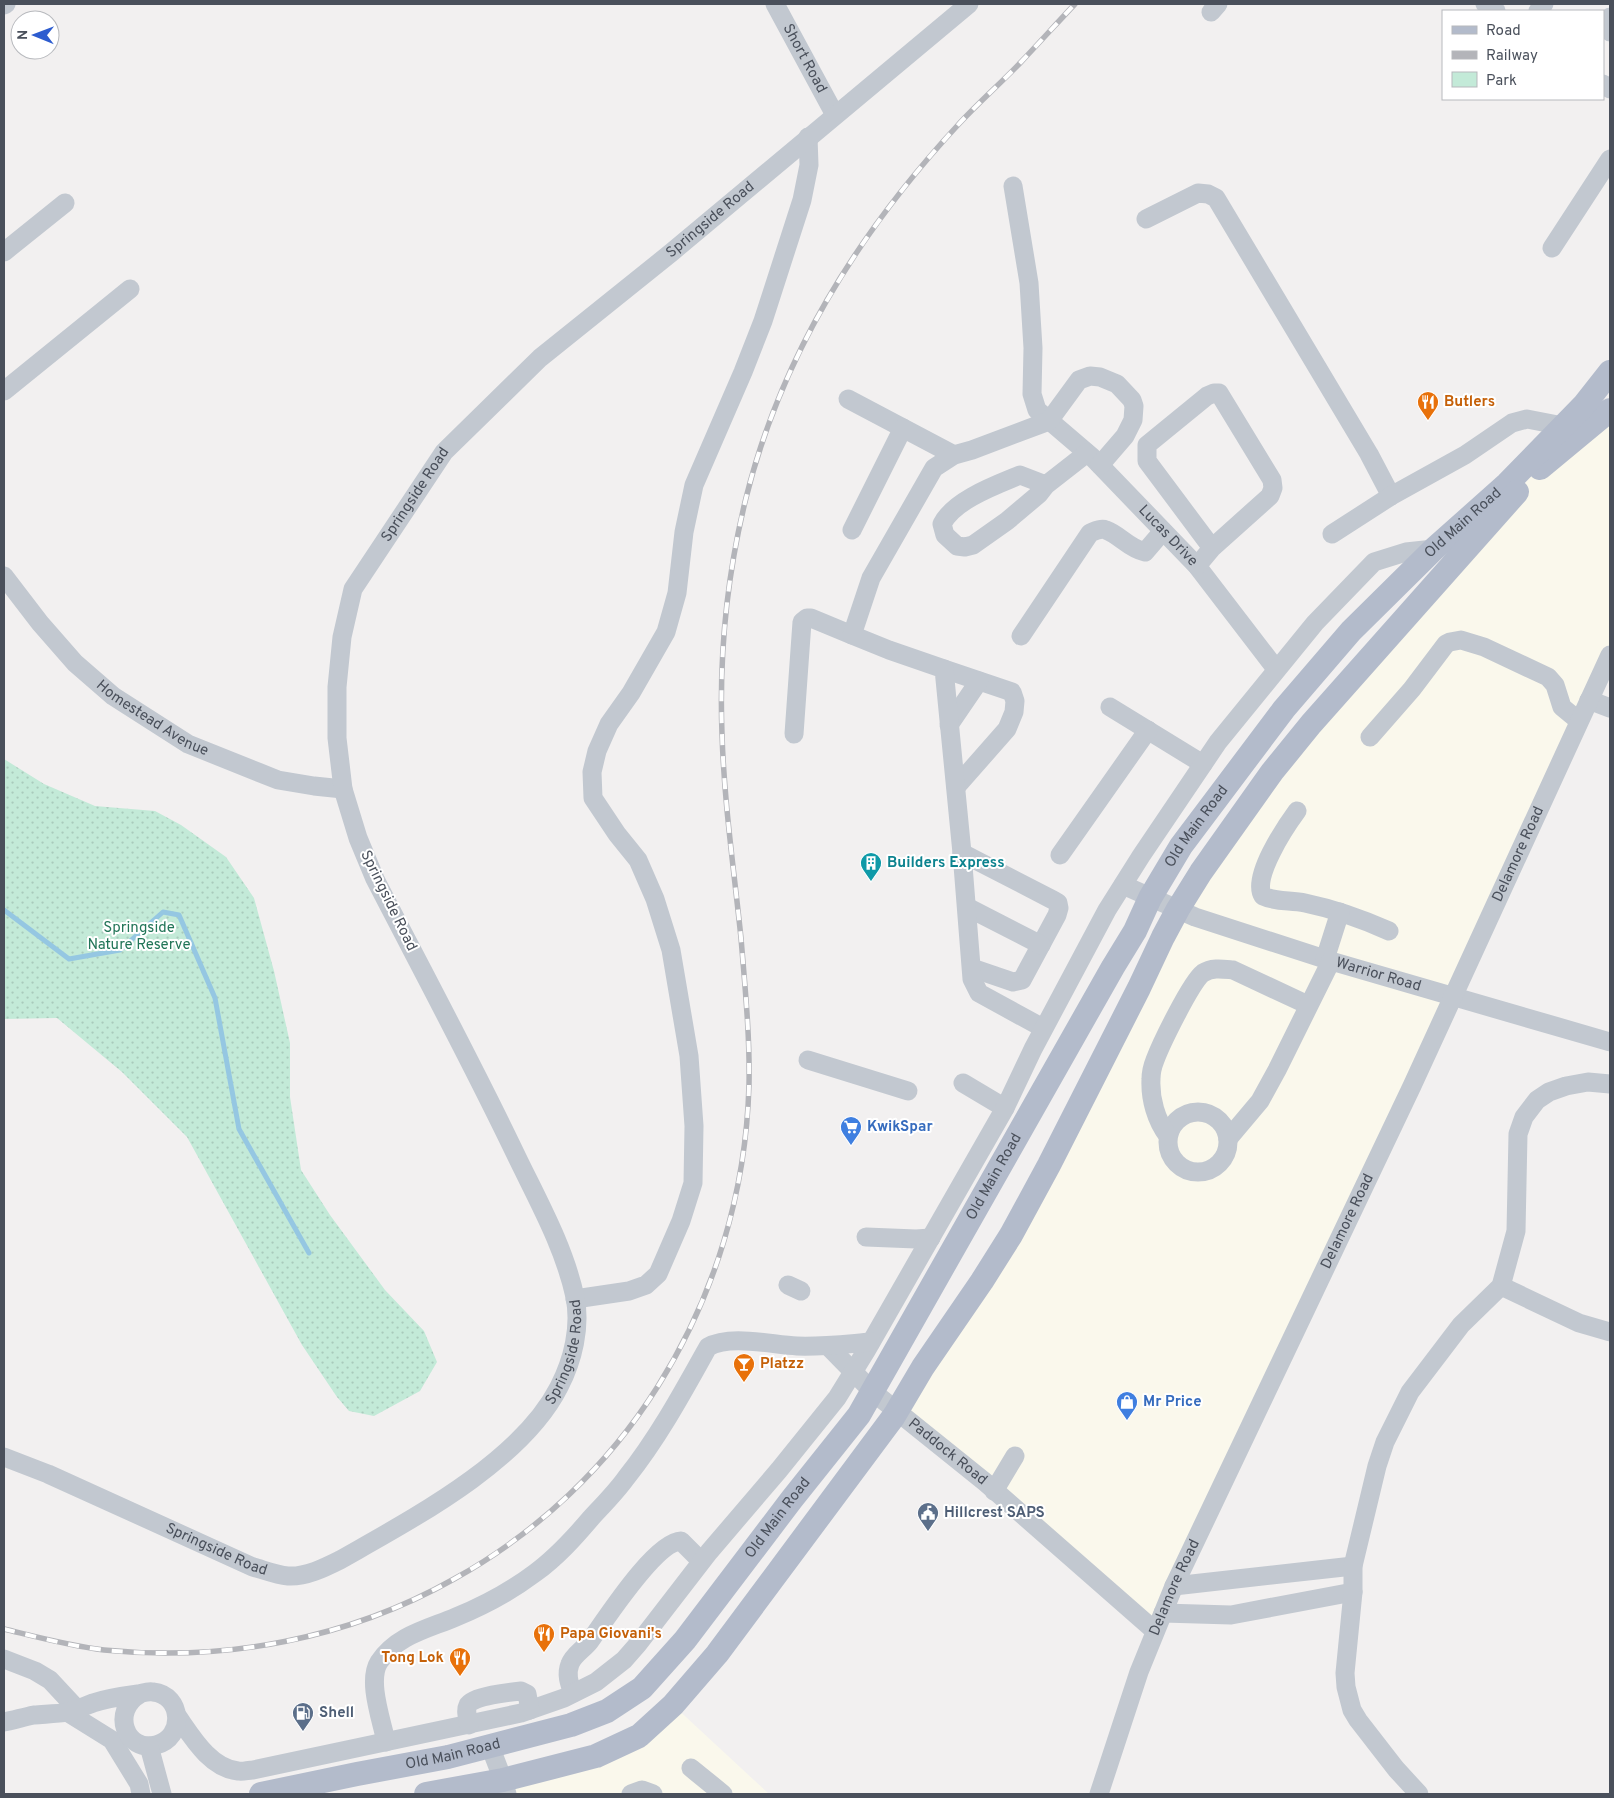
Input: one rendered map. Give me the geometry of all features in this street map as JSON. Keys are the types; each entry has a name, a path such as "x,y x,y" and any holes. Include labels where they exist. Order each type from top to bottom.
{"main road":[{"name":"Old Main Road","path":"261,1794 448,1758 584,1720 607,1710 642,1688 685,1640 792,1499 860,1415 1112,967 1136,931 1150,898 1181,846 1284,709 1351,631 1434,549 1507,484 1584,405 1610,372"},
{"name":"Old Main Road","path":"426,1794 505,1787 596,1756 639,1736 673,1705 717,1654 898,1411 923,1367 1011,1235 1049,1165 1178,909 1201,872 1272,772 1317,717 1534,473 1610,410"}],"street":[{"name":"Short Road","path":"775,4 835,115"},
{"name":"Springside Road","path":"4,1457 48,1474 253,1567 288,1576 300,1575 323,1569 340,1560 446,1497 496,1460 531,1427 547,1407 559,1387 576,1337 575,1299 564,1260 548,1221 499,1120 376,879 358,838 343,789 337,738 337,687 342,637 353,589 444,452 540,358 672,252 969,4"},
{"path":"1610,17 1610,32"},
{"path":"575,1299 629,1291 646,1285 658,1274 681,1221 693,1183 694,1126 689,1056 671,950 655,899 638,860 617,834 594,798 592,772 597,751 609,724 631,693 666,632 677,593 684,532 694,485 763,321 802,200 809,165 808,137"},
{"path":"1552,248 1610,159"},
{"path":"1013,186 1029,283 1033,348 1032,394 1037,410 1047,419"},
{"path":"1146,219 1198,193 1208,194 1216,198 1369,454 1391,496"},
{"path":"4,252 65,203"},
{"path":"4,391 130,289"},
{"path":"852,635 871,578 934,468 954,455 972,450 1047,419 1082,378 1100,376 1117,384 1132,400 1135,412 1125,436 1094,459 1046,485 1006,521 973,545 957,546 945,535 942,524 946,516 962,502 1020,475 1046,485"},
{"path":"1196,566 1212,548 1270,496 1273,488 1272,480 1219,393 1207,396 1147,445 1146,453 1146,461 1212,548"},
{"path":"848,399 954,455"},
{"name":"Lucas Drive","path":"1047,419 1094,459 1196,566 1276,669"},
{"path":"1332,534 1391,496 1465,455 1512,423 1527,419 1563,426"},
{"path":"852,530 903,428"},
{"path":"1021,636 1090,533 1106,530 1135,550 1145,552 1163,532"},
{"path":"4,1722 72,1711 94,1702 119,1696 153,1692 165,1696 174,1705 178,1717 202,1751 227,1769 239,1772 469,1725 530,1710 573,1694 596,1682 624,1660 702,1561 837,1398 1005,1108 1043,1028 1085,950 1140,856 1218,742 1315,623 1374,562 1406,552 1434,549"},
{"name":"Homestead Avenue","path":"4,576 75,664 113,696 172,734 188,744 278,780 343,789"},
{"path":"794,734 802,622 806,618 811,618 889,650 1012,692 1015,701 1014,712 1007,729 956,788"},
{"path":"1370,737 1412,689 1446,644 1461,640 1484,647 1548,677 1556,685 1562,707 1580,721"},
{"name":"Delamore Road","path":"1100,1794 1139,1672 1174,1586 1453,995 1610,655"},
{"path":"944,669 972,979 979,993 1043,1028"},
{"path":"949,725 978,681"},
{"path":"1589,700 1610,708"},
{"path":"1110,707 1203,764"},
{"path":"1060,856 1148,730"},
{"path":"1297,811 1279,837 1263,874 1259,886 1263,896 1303,902 1340,912 1389,931"},
{"path":"962,854 1058,903 1059,908 1022,980 1013,982 972,968"},
{"name":"Warrior Road","path":"1123,885 1195,917 1328,960 1610,1042"},
{"path":"967,907 1040,944"},
{"path":"1228,1139 1222,1123 1215,1117 1199,1111 1183,1115 1171,1128 1168,1136 1170,1153 1174,1160 1180,1166 1196,1172 1213,1168 1225,1156 1228,1139 1260,1101 1308,1005 1328,960 1340,912"},
{"path":"1168,1136 1160,1126 1156,1114 1151,1078 1154,1061 1177,1013 1203,973 1219,968 1233,970 1308,1005"},
{"path":"808,1060 908,1091"},
{"path":"1419,1794 1396,1769 1352,1710 1346,1687 1345,1673 1353,1592 1353,1566 1377,1466 1385,1442 1410,1392 1461,1325 1501,1286 1516,1231 1518,1134 1524,1117 1537,1100 1549,1092 1566,1086 1588,1082 1610,1084"},
{"path":"963,1083 1005,1108"},
{"path":"866,1237 931,1238"},
{"path":"1501,1286 1578,1323 1610,1332"},
{"path":"386,1742 374,1684 375,1671 382,1657 394,1645 412,1634 457,1616 510,1590 565,1549 626,1478 681,1396 708,1347 716,1343 734,1341 795,1346 828,1346 871,1342"},
{"name":"Paddock Road","path":"828,1346 874,1392 994,1491 1155,1631"},
{"path":"994,1491 1014,1456"},
{"path":"573,1694 568,1676 572,1660 588,1644 640,1573 658,1554 671,1543 681,1541 702,1561"},
{"path":"1174,1586 1353,1566"},
{"path":"1164,1613 1231,1614 1353,1592"},
{"path":"4,1659 34,1671 50,1680 72,1711 112,1740 140,1789"},
{"path":"140,1694 129,1702 125,1709 124,1723 131,1738 148,1745 202,1751"},
{"path":"72,1711 126,1730"},
{"path":"148,1745 165,1742 177,1726 178,1717"},
{"path":"140,1789 141,1762 148,1745"},
{"path":"148,1745 162,1794"},
{"path":"490,1746 505,1787"},
{"path":"690,1774 723,1794"},
{"path":"631,1794 642,1790 653,1794"}],"shaded area":[{"path":"1610,410 1610,655 1155,1631 897,1411 1139,988 1311,724 1534,473"},
{"path":"673,1705 769,1794 426,1794 596,1756"}],"green space":[{"name":"Springside Nature Reserve","path":"4,759 44,784 95,806 155,811 181,825 226,857 254,898 274,971 290,1043 290,1097 301,1170 330,1215 385,1290 424,1331 437,1362 420,1391 374,1416 349,1411 337,1397 302,1345 187,1137 122,1072 57,1018 4,1019"}],"waterway":[{"path":"4,910 69,959 120,950 163,912 179,915 215,998 239,1129 309,1253"}],"railway":[{"path":"4,1629 66,1644 104,1650 149,1653 195,1652 240,1649 285,1642 329,1631 372,1617 413,1600 454,1579 485,1561 542,1519 593,1470 617,1443 658,1386 696,1316 724,1242 742,1164 747,1125 749,1085 748,1030 741,938 725,785 721,704 723,644 729,585 739,527 761,446 780,395 802,346 856,253 921,167 957,126 1021,62 1075,4"}],"place":[{"name":"Butlers","path":"1428,421"},
{"name":"Builders Express","path":"871,882"},
{"name":"KwikSpar","path":"851,1146"},
{"name":"Platzz","path":"744,1383"},
{"name":"Mr Price","path":"1127,1421"},
{"name":"Hillcrest SAPS","path":"928,1532"},
{"name":"Papa Giovani's","path":"544,1653"},
{"name":"Tong Lok","path":"460,1677"},
{"name":"Shell","path":"303,1732"}]}
